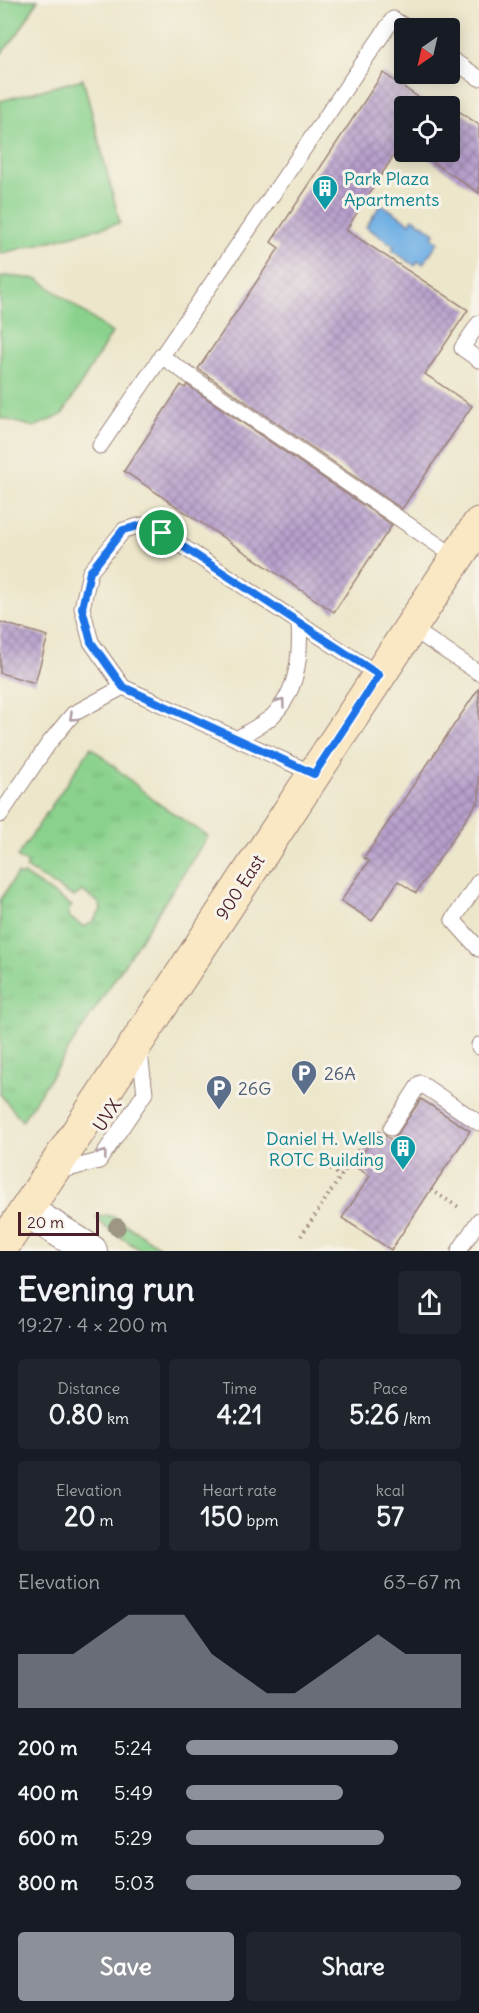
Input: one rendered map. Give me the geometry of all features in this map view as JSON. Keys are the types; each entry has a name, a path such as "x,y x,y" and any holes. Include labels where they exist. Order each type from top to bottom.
{"main road":[{"name":"900 East","path":"9,1233 51,1173 479,524"}],"street":[{"path":"9,1233 91,1251"}],"lane":[{"path":"99,446 394,20"},
{"path":"460,65 479,78"},
{"path":"479,323 462,348 479,360"},
{"path":"161,356 457,558"},
{"path":"314,774 123,687 91,642 82,608 90,572 123,530 142,525 162,533 379,675"},
{"path":"237,739 270,718 292,687 301,654 299,624"},
{"path":"411,628 479,673"},
{"path":"0,815 49,743 74,714 123,687"},
{"path":"479,881 453,920 479,949"},
{"path":"391,1128 420,1083 479,1123"},
{"path":"459,1251 478,1224"}],"path":[{"path":"301,1236 369,1135"},
{"path":"321,1162 341,1176"},
{"path":"431,1190 460,1208"}],"green space":[{"path":"0,0 38,0 17,35 0,55"},
{"path":"83,79 120,223 0,254 0,101"},
{"path":"5,276 38,279 112,333 62,415 34,427 0,418 0,278"},
{"path":"91,747 156,802 208,836 22,1121 0,1094 0,900 17,874 21,876 23,874 72,906 68,911 70,918 84,927 93,922 101,910 99,903 82,891 74,897 26,868 28,864 17,857"},
{"path":"106,1215 114,1217 166,1251 142,1251 105,1227 96,1217"}],"water":[{"path":"381,204 410,223 413,218 435,233 432,238 438,242 423,264 418,261 415,266 392,250 394,246 366,227"}],"building":[{"path":"383,73 394,81 394,84 399,84 416,96 394,96 394,155 346,230 468,310 425,374 472,406 402,509 198,369 279,248 271,242"},
{"path":"460,112 479,125 479,193 433,162 460,162"},
{"path":"181,385 185,388 187,385 392,525 334,612 124,471"},
{"path":"0,622 48,636 35,683 0,673"},
{"path":"479,688 479,800 416,893 398,881 372,921 341,901 369,861 364,858"},
{"name":"Daniel H. Wells ROTC Building","path":"421,1099 470,1131 391,1250 342,1218 370,1176 354,1166 378,1131 393,1141"}],"place":[{"name":"Park Plaza Apartments","path":"325,211"},
{"name":"26A","path":"304,1096"},
{"name":"26G","path":"219,1111"},
{"name":"Daniel H. Wells ROTC Building","path":"403,1171"}],"route":[{"path":"142,525 162,533 379,675 314,774 123,687 91,642 82,608 90,572 123,530 142,525"}]}
